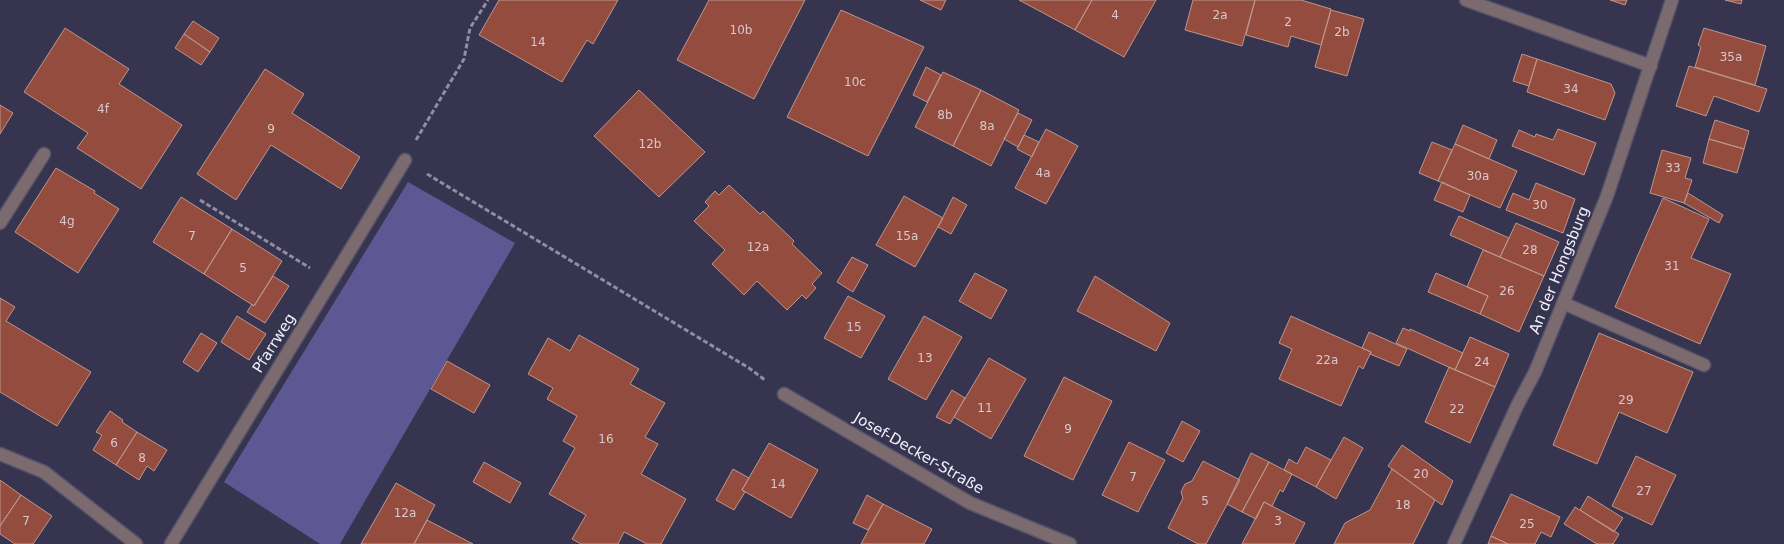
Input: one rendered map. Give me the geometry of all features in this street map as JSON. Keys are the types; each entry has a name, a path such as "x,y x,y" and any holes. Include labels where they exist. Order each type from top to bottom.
{"street":[{"path":"1466,0 1651,66"},
{"name":"An der Hongsburg","path":"1454,544 1517,406 1535,372 1607,196 1672,0"},
{"path":"0,223 44,154"},
{"name":"Pfarrweg","path":"171,544 405,160"},
{"path":"1563,303 1704,365"},
{"name":"Josef-Decker-Straße","path":"784,394 970,503 1070,544"},
{"path":"0,454 44,472 136,544"}],"path":[{"path":"488,0 470,28 464,59 405,160 749,368 784,394"},
{"path":"200,200 331,281"}],"shaded area":[{"path":"408,182 515,243 340,544 320,544 224,482"}],"building":[{"path":"499,0 618,0 593,44 587,40 562,82 479,35"},
{"path":"709,0 805,0 754,99 677,60"},
{"path":"920,0 946,0 941,10"},
{"path":"1019,0 1092,0 1075,30"},
{"path":"1092,0 1156,0 1124,57 1075,30"},
{"path":"1193,0 1255,0 1242,46 1185,30"},
{"path":"1255,0 1301,0 1331,9 1321,45 1291,36 1288,47 1246,35"},
{"path":"1610,0 1627,0 1625,5"},
{"path":"1725,0 1742,0 1741,4"},
{"path":"841,10 924,47 868,156 787,117"},
{"path":"1331,10 1364,19 1347,76 1315,67"},
{"path":"193,21 219,38 210,52 184,34"},
{"path":"65,28 129,69 119,84 182,125 141,189 77,148 88,133 24,92"},
{"path":"1704,28 1766,46 1755,85 1695,67 1701,47 1698,45"},
{"path":"184,34 210,52 201,65 175,48"},
{"path":"1522,54 1537,59 1529,86 1513,81"},
{"path":"1537,59 1611,84 1615,93 1605,120 1527,92"},
{"path":"1689,66 1767,89 1759,112 1714,96 1706,116 1676,106"},
{"path":"926,67 941,75 927,102 913,95"},
{"path":"265,69 304,94 292,113 360,157 341,189 271,145 236,200 197,174"},
{"path":"943,72 981,90 953,146 915,127"},
{"path":"639,90 705,152 659,197 594,136"},
{"path":"981,90 1019,110 991,166 953,146"},
{"path":"0,105 13,113 0,134"},
{"path":"1018,113 1032,120 1018,147 1004,139"},
{"path":"1715,120 1749,131 1744,149 1709,139"},
{"path":"1463,125 1497,140 1489,159 1455,144"},
{"path":"1046,129 1078,146 1046,204 1015,188"},
{"path":"1558,129 1596,143 1584,175 1512,146 1519,130 1535,137 1536,134 1553,140"},
{"path":"1024,135 1039,142 1032,157 1017,149"},
{"path":"1709,139 1744,149 1737,173 1703,163"},
{"path":"1432,142 1452,150 1438,181 1419,173"},
{"path":"1455,144 1517,171 1500,208 1438,181"},
{"path":"1662,150 1691,158 1685,178 1692,180 1684,203 1650,193"},
{"path":"56,168 95,191 94,193 119,209 78,273 15,232"},
{"path":"1442,182 1470,195 1463,212 1434,200"},
{"path":"1536,183 1575,199 1563,233 1506,210 1513,193 1529,200"},
{"path":"729,185 760,214 763,211 794,241 792,244 822,273 812,284 816,288 806,299 802,295 787,310 757,281 744,295 712,264 725,250 694,221 709,206 705,202 715,191 719,195"},
{"path":"1688,193 1723,215 1719,223 1684,203"},
{"path":"904,196 943,218 915,267 876,245"},
{"path":"181,197 232,229 204,274 153,242"},
{"path":"953,197 967,205 951,234 938,227"},
{"path":"1663,198 1709,219 1691,258 1731,274 1700,344 1615,307"},
{"path":"1459,216 1509,238 1500,257 1450,235"},
{"path":"1516,223 1559,242 1544,276 1500,257"},
{"path":"232,229 282,261 254,306 204,274"},
{"path":"1483,250 1544,276 1519,332 1480,314 1488,296 1467,287"},
{"path":"852,257 868,265 853,292 837,282"},
{"path":"975,273 1007,290 991,319 959,301"},
{"path":"1436,273 1488,296 1480,314 1428,292"},
{"path":"273,276 289,286 265,323 247,312 252,304 254,306"},
{"path":"1095,276 1170,323 1156,351 1077,311"},
{"path":"848,296 885,316 861,358 824,338"},
{"path":"0,298 15,307 6,321 91,372 57,426 0,392"},
{"path":"237,316 266,334 249,360 221,342"},
{"path":"924,316 962,337 926,400 888,379"},
{"path":"1291,316 1371,352 1363,369 1359,366 1341,406 1279,379 1292,349 1279,343"},
{"path":"1403,328 1410,331 1410,329 1463,353 1455,370 1396,343"},
{"path":"1369,332 1407,349 1399,366 1370,354 1371,352 1362,348"},
{"path":"201,333 217,343 198,372 183,362"},
{"path":"1599,333 1693,372 1667,433 1619,412 1597,464 1553,445"},
{"path":"579,335 639,369 630,384 665,403 645,437 658,444 641,474 686,499 661,544 647,544 624,532 618,544 581,544 572,539 586,515 549,494 575,448 563,441 577,416 547,399 553,388 528,374 548,338 570,351"},
{"path":"1470,337 1509,354 1495,387 1455,370"},
{"path":"989,358 1026,379 991,439 954,417"},
{"path":"447,361 490,385 474,413 431,389"},
{"path":"1449,367 1495,387 1470,443 1425,422"},
{"path":"1064,377 1112,401 1073,480 1024,456"},
{"path":"952,390 965,398 950,424 936,417"},
{"path":"110,411 137,432 116,465 93,450 102,435 96,432"},
{"path":"1182,421 1200,431 1183,462 1166,453"},
{"path":"137,432 167,450 154,471 147,466 139,480 116,465"},
{"path":"1344,437 1363,448 1336,499 1316,487"},
{"path":"1129,442 1165,460 1138,512 1102,495"},
{"path":"769,443 818,470 791,518 742,490"},
{"path":"1402,445 1453,481 1442,505 1388,466"},
{"path":"1306,447 1331,460 1316,487 1284,470 1289,459 1297,464"},
{"path":"1251,453 1269,462 1242,512 1227,504"},
{"path":"1636,456 1676,475 1652,525 1612,506"},
{"path":"1203,461 1240,480 1206,544 1198,544 1168,528 1183,498 1181,492 1185,484 1192,481"},
{"path":"484,462 521,483 510,503 473,482"},
{"path":"1269,462 1292,474 1283,492 1280,490 1272,506 1264,502 1256,519 1242,512"},
{"path":"733,469 749,478 742,490 745,492 734,510 716,500"},
{"path":"1392,469 1435,500 1413,544 1334,544 1345,523 1370,510"},
{"path":"0,480 21,495 0,526"},
{"path":"396,483 435,505 414,544 361,544"},
{"path":"1511,494 1560,517 1551,537 1541,532 1535,544 1508,544 1491,536"},
{"path":"21,495 52,516 33,544 15,544 0,534 0,526"},
{"path":"867,495 883,504 868,530 853,523"},
{"path":"1588,496 1623,518 1614,532 1580,510"},
{"path":"1264,502 1305,523 1294,544 1242,544"},
{"path":"883,504 932,529 924,544 861,544"},
{"path":"1575,507 1619,534 1613,544 1597,544 1564,524"},
{"path":"427,520 473,544 414,544"},
{"path":"1491,536 1508,544 1488,544"}]}
